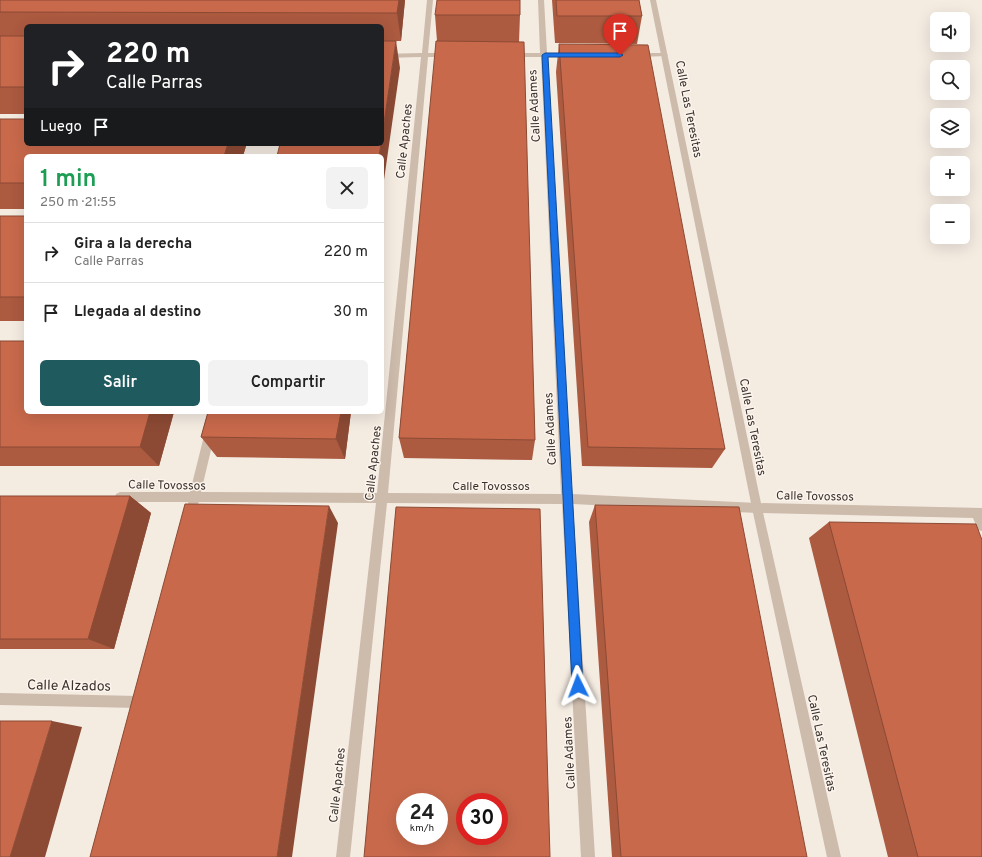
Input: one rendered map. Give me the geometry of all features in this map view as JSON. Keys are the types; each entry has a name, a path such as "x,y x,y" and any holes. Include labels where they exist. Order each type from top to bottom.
{"street":[{"name":"Calle Apaches","path":"342,857 382,499 426,55 430,0"},
{"name":"Calle Adames","path":"541,0 567,499 588,857"},
{"name":"Calle Las Teresitas","path":"654,0 757,508 834,857"},
{"path":"384,56 458,55"},
{"path":"505,55 575,55"},
{"path":"628,55 665,55"},
{"path":"190,513 195,498 215,414"},
{"name":"Calle Tovossos","path":"109,497 567,499 757,508 979,513"},
{"path":"979,513 982,526"},
{"path":"134,717 142,687"},
{"name":"Calle Alzados","path":"0,699 138,702"}],"building":[{"path":"0,0 399,0 397,13 0,12"},
{"path":"437,0 520,0 520,15 435,15"},
{"path":"556,0 639,0 642,16 557,16"},
{"path":"0,36 24,36 24,87 0,87"},
{"path":"384,41 396,41 384,122"},
{"path":"436,41 524,42 535,440 399,438"},
{"path":"559,44 648,45 725,449 588,447"},
{"path":"0,119 24,119 24,146 227,146 225,154 24,154 24,183 0,183"},
{"path":"280,146 381,146 379,154 278,154"},
{"path":"0,216 24,216 24,297 0,297"},
{"path":"0,341 24,341 24,414 149,414 140,447 0,447"},
{"path":"207,414 341,414 336,439 201,437"},
{"path":"0,496 130,496 88,639 0,639"},
{"path":"185,504 329,506 277,857 90,857"},
{"path":"595,505 739,507 807,857 621,857"},
{"path":"396,507 540,509 550,857 364,857"},
{"path":"829,522 976,524 982,540 982,857 918,857"},
{"path":"0,721 52,721 10,857 0,857"}],"route":[{"path":"578,686 567,499 545,55 620,55"}]}
